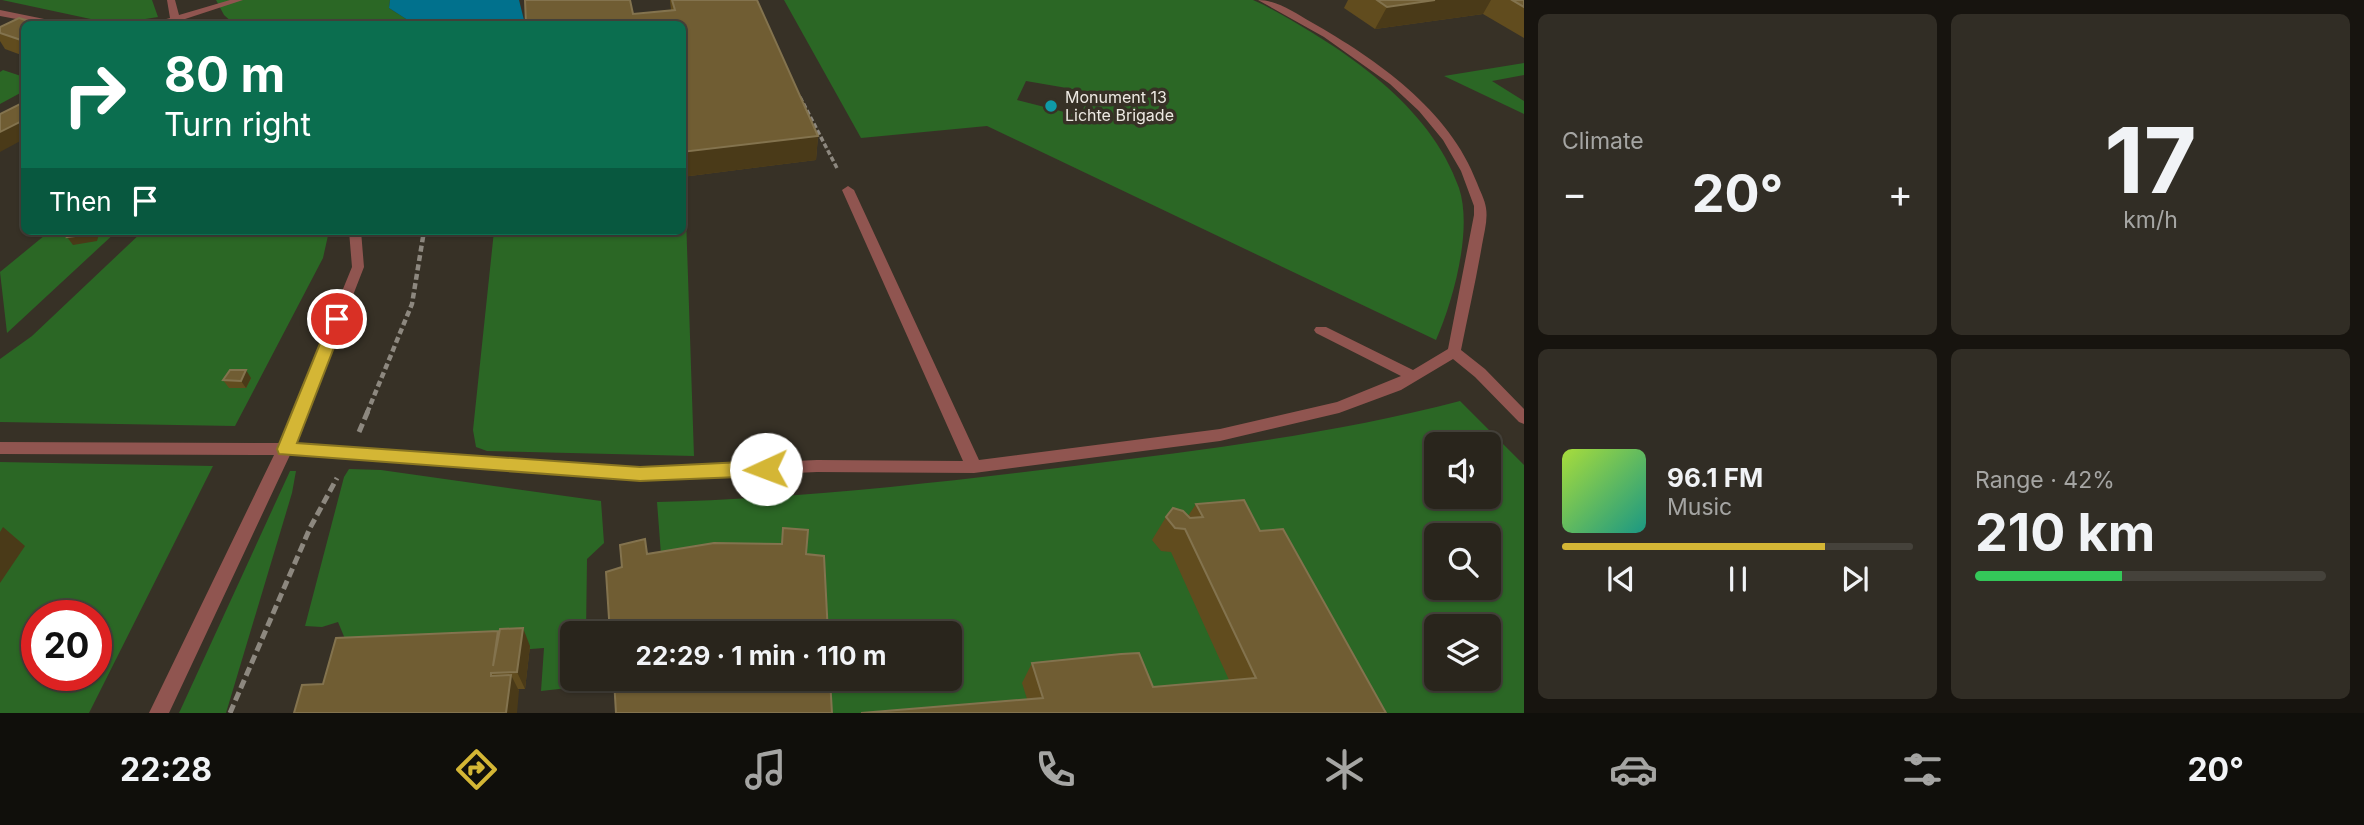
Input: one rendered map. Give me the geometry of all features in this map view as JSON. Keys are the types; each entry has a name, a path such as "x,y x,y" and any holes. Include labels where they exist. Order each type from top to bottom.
{"lane":[{"path":"171,0 178,21"},
{"path":"181,21 239,0"},
{"path":"0,447 285,449 640,474 817,467 974,467 1220,435 1339,407 1413,376 1454,352 1481,208 1455,150 1411,96 1345,44 1262,0"},
{"path":"0,13 39,21"},
{"path":"848,190 974,467"},
{"path":"159,713 285,449 358,267 355,235"},
{"path":"1321,330 1413,376"},
{"path":"1454,352 1480,373 1524,418"}],"path":[{"path":"799,95 848,190"}],"green space":[{"path":"2,0 152,0 158,17 133,21 100,21"},
{"path":"216,0 390,0 389,8 409,21 231,21"},
{"path":"784,0 1253,0 1322,39 1378,80 1404,103 1445,157 1459,188 1464,224 1459,265 1449,306 1436,340 987,126 861,138","holes":["1026,81 1090,92 1080,116 1017,100"]},
{"path":"1524,63 1524,75 1492,81 1524,101 1524,114 1444,76"},
{"path":"3,70 21,76 21,93 0,104 0,72"},
{"path":"686,217 694,456 487,451 476,447 473,430 494,235 686,235"},
{"path":"45,235 113,235 7,333 0,272"},
{"path":"139,235 328,235 323,258 235,426 0,422 0,359 32,336"},
{"path":"1460,401 1491,432 1424,432 1424,509 1501,509 1501,442 1524,465 1524,713 674,713 672,691 962,691 962,621 666,621 657,502 814,494 918,484 1171,454 1364,423"},
{"path":"0,462 213,466 112,667 112,600 21,600 21,691 100,691 89,713 0,713"},
{"path":"349,469 381,470 601,501 604,543 587,559 586,621 560,621 560,689 541,691 544,648 355,663 338,622 322,627 305,626 344,477"},
{"path":"290,471 296,471 292,493 226,713 179,713"}],"water":[{"path":"390,0 519,0 524,21 409,21 389,8"}],"building":[{"path":"525,0 630,0 633,14 675,10 672,0 757,0 818,136 686,152 686,21 526,21"},
{"path":"1377,0 1435,0 1387,7"},
{"path":"1512,0 1524,0 1524,7"},
{"path":"19,18 28,21 21,21 21,40 0,33 0,27"},
{"path":"21,104 21,122 0,132 0,114"},
{"path":"230,370 246,370 241,381 223,380"},
{"path":"1244,500 1260,531 1283,529 1386,713 861,713 1043,698 1032,663 1121,654 1139,653 1153,687 1256,678 1185,529 1175,528 1166,517 1173,508 1183,511 1190,518 1203,517 1196,504"},
{"path":"783,528 808,530 806,554 824,556 827,621 609,621 606,572 622,567 620,545 645,539 647,554 714,543 782,544"},
{"path":"523,628 517,672 491,673 491,676 511,675 506,713 294,713 302,685 323,684 336,638 498,631 493,666 500,629"},
{"path":"615,691 831,691 832,713 616,713"}],"place":[{"name":"Monument 13 Lichte Brigade","path":"1051,106"}],"route":[{"path":"337,319 285,449 640,474 766,469"}]}
